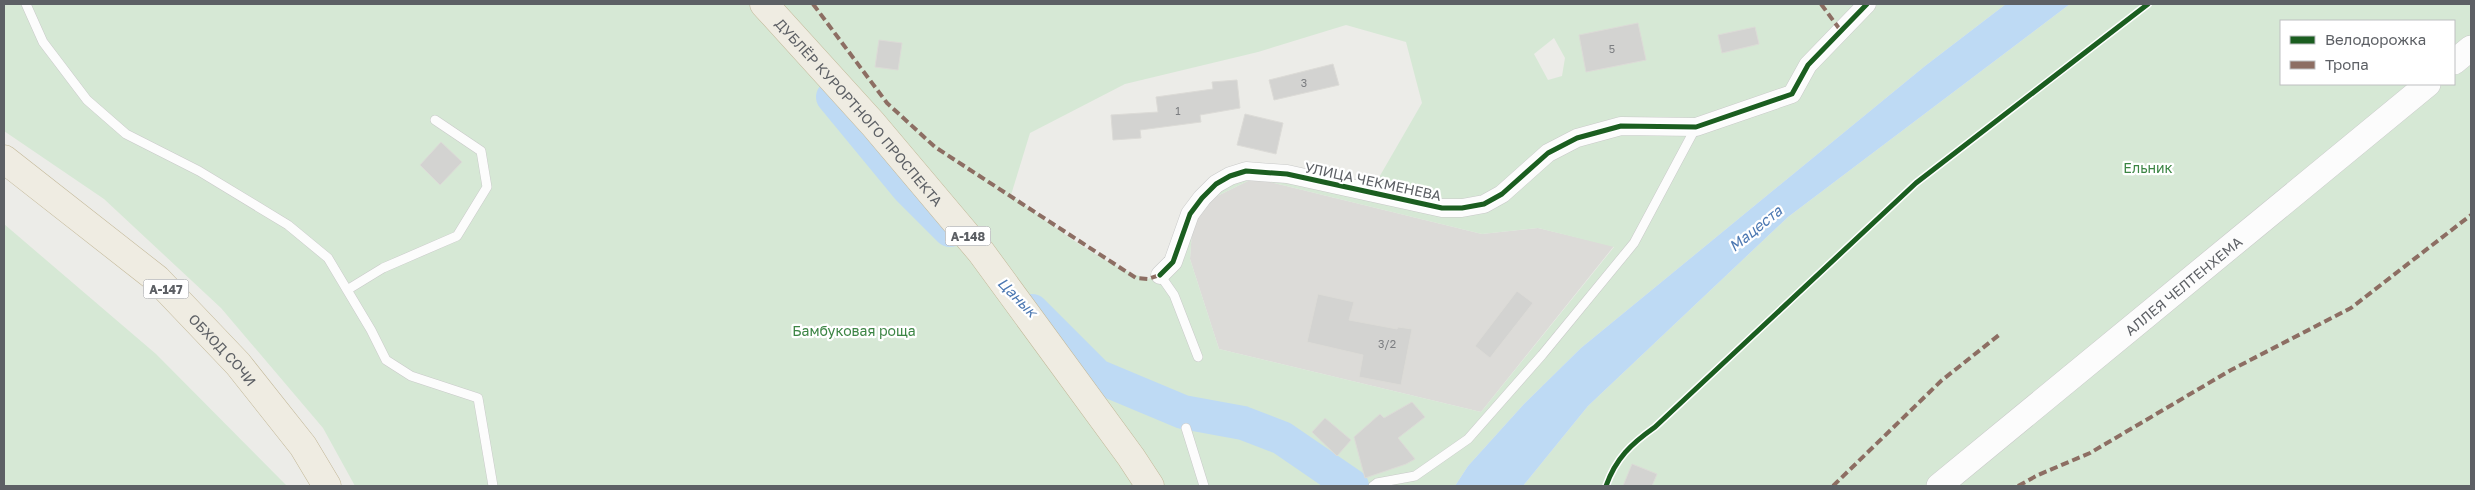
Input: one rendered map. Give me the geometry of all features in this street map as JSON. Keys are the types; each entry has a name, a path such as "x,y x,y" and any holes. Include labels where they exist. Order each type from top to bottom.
{"highway":[{"name":"ДУБЛЁР КУРОРТНОГО ПРОСПЕКТА","path":"764,4 873,124 981,252 1131,457 1150,486"},
{"name":"ОБХОД СОЧИ","path":"4,159 157,279 238,364 303,446 327,486"}],"main road":[{"path":"2455,61 2471,48"},
{"name":"АЛЛЕЯ ЧЕЛТЕНХЕМА","path":"1939,486 2427,85"}],"street":[{"name":"УЛИЦА ЧЕКМЕНЕВА","path":"1160,275 1173,262 1190,214 1216,184 1230,176 1246,171 1287,174 1442,208 1462,208 1484,204 1502,194 1548,153 1577,138 1621,126 1696,127 1792,94 1808,65 1867,4"}],"lane":[{"path":"26,4 43,42 87,100 126,134 199,171 288,225 328,258 386,360 411,376 478,398 493,486"},
{"path":"347,290 383,268 457,236 487,187 481,151 435,120"},
{"path":"1375,484 1415,476 1468,439 1542,355 1634,243 1696,127"},
{"path":"1160,275 1174,295 1198,358"},
{"path":"1186,428 1204,486"}],"shaded area":[{"path":"1254,178 1482,234 1538,228 1614,246 1481,412 1219,349 1190,259 1192,231 1205,202"}],"green space":[{"name":"Бамбуковая роща","path":"4,4 2006,4 1925,66 1581,348 1524,404 1468,466 1455,486 355,486 323,428 221,308 104,199 4,131","holes":["1346,25 1406,42 1422,103 1370,193 1287,174 1246,171 1230,176 1216,184 1190,214 1167,270 1148,279 1131,273 1095,254 1011,195 1030,133 1125,84 1258,52","1554,38 1565,58 1562,76 1548,80 1534,54","1254,178 1482,234 1538,228 1614,247 1481,412 1219,349 1190,259 1192,231 1205,202"]},
{"name":"Ельник","path":"2070,4 2471,4 2471,486 1523,486 1588,406 1788,217"},
{"path":"4,224 156,354 287,486 4,486"}],"water":[{"name":"Мацеста","path":"2006,4 2070,4 1788,217 1588,406 1523,486 1455,486 1468,466 1524,404 1581,348 1925,66"}],"building":[{"path":"1638,23 1646,60 1586,72 1579,35"},
{"path":"1755,27 1759,44 1722,53 1718,35"},
{"path":"879,40 902,43 898,70 875,67"},
{"path":"1333,64 1339,85 1274,100 1269,80"},
{"path":"1237,80 1240,108 1200,115 1201,122 1140,130 1141,138 1113,140 1111,115 1158,112 1156,97 1213,89 1212,82"},
{"path":"1245,114 1283,123 1276,154 1237,145"},
{"path":"441,142 462,162 440,185 420,165"},
{"path":"1517,291 1533,303 1490,358 1475,346"},
{"path":"1318,294 1354,302 1349,320 1397,329 1398,327 1412,329 1401,385 1359,377 1363,355 1307,342"},
{"path":"1412,402 1425,417 1398,438 1415,459 1365,478 1354,437 1380,414 1384,418"},
{"path":"1325,418 1351,440 1337,456 1312,432"},
{"path":"1632,464 1657,474 1652,486 1623,486"}],"waterway":[{"name":"Цанык","path":"833,97 908,188 950,230"},
{"name":"Цанык","path":"1032,311 1097,376 1183,412 1243,423 1282,438 1352,486"}],"marked path":[{"path":"813,4 887,103 935,147 1136,278 1148,279 1160,275"},
{"path":"1821,4 1841,31"},
{"path":"2018,486 2038,475 2090,453 2231,370 2351,308 2471,215"},
{"path":"1833,486 1941,381 1999,335"}],"cycle path":[{"path":"1160,275 1173,262 1190,214 1216,184 1230,176 1246,171 1287,174 1442,208 1462,208 1484,204 1502,194 1548,153 1577,138 1621,126 1696,127 1792,94 1808,65 1867,4"},
{"path":"1606,486 1614,467 1625,452 1655,427 1916,183 2148,4"}]}
